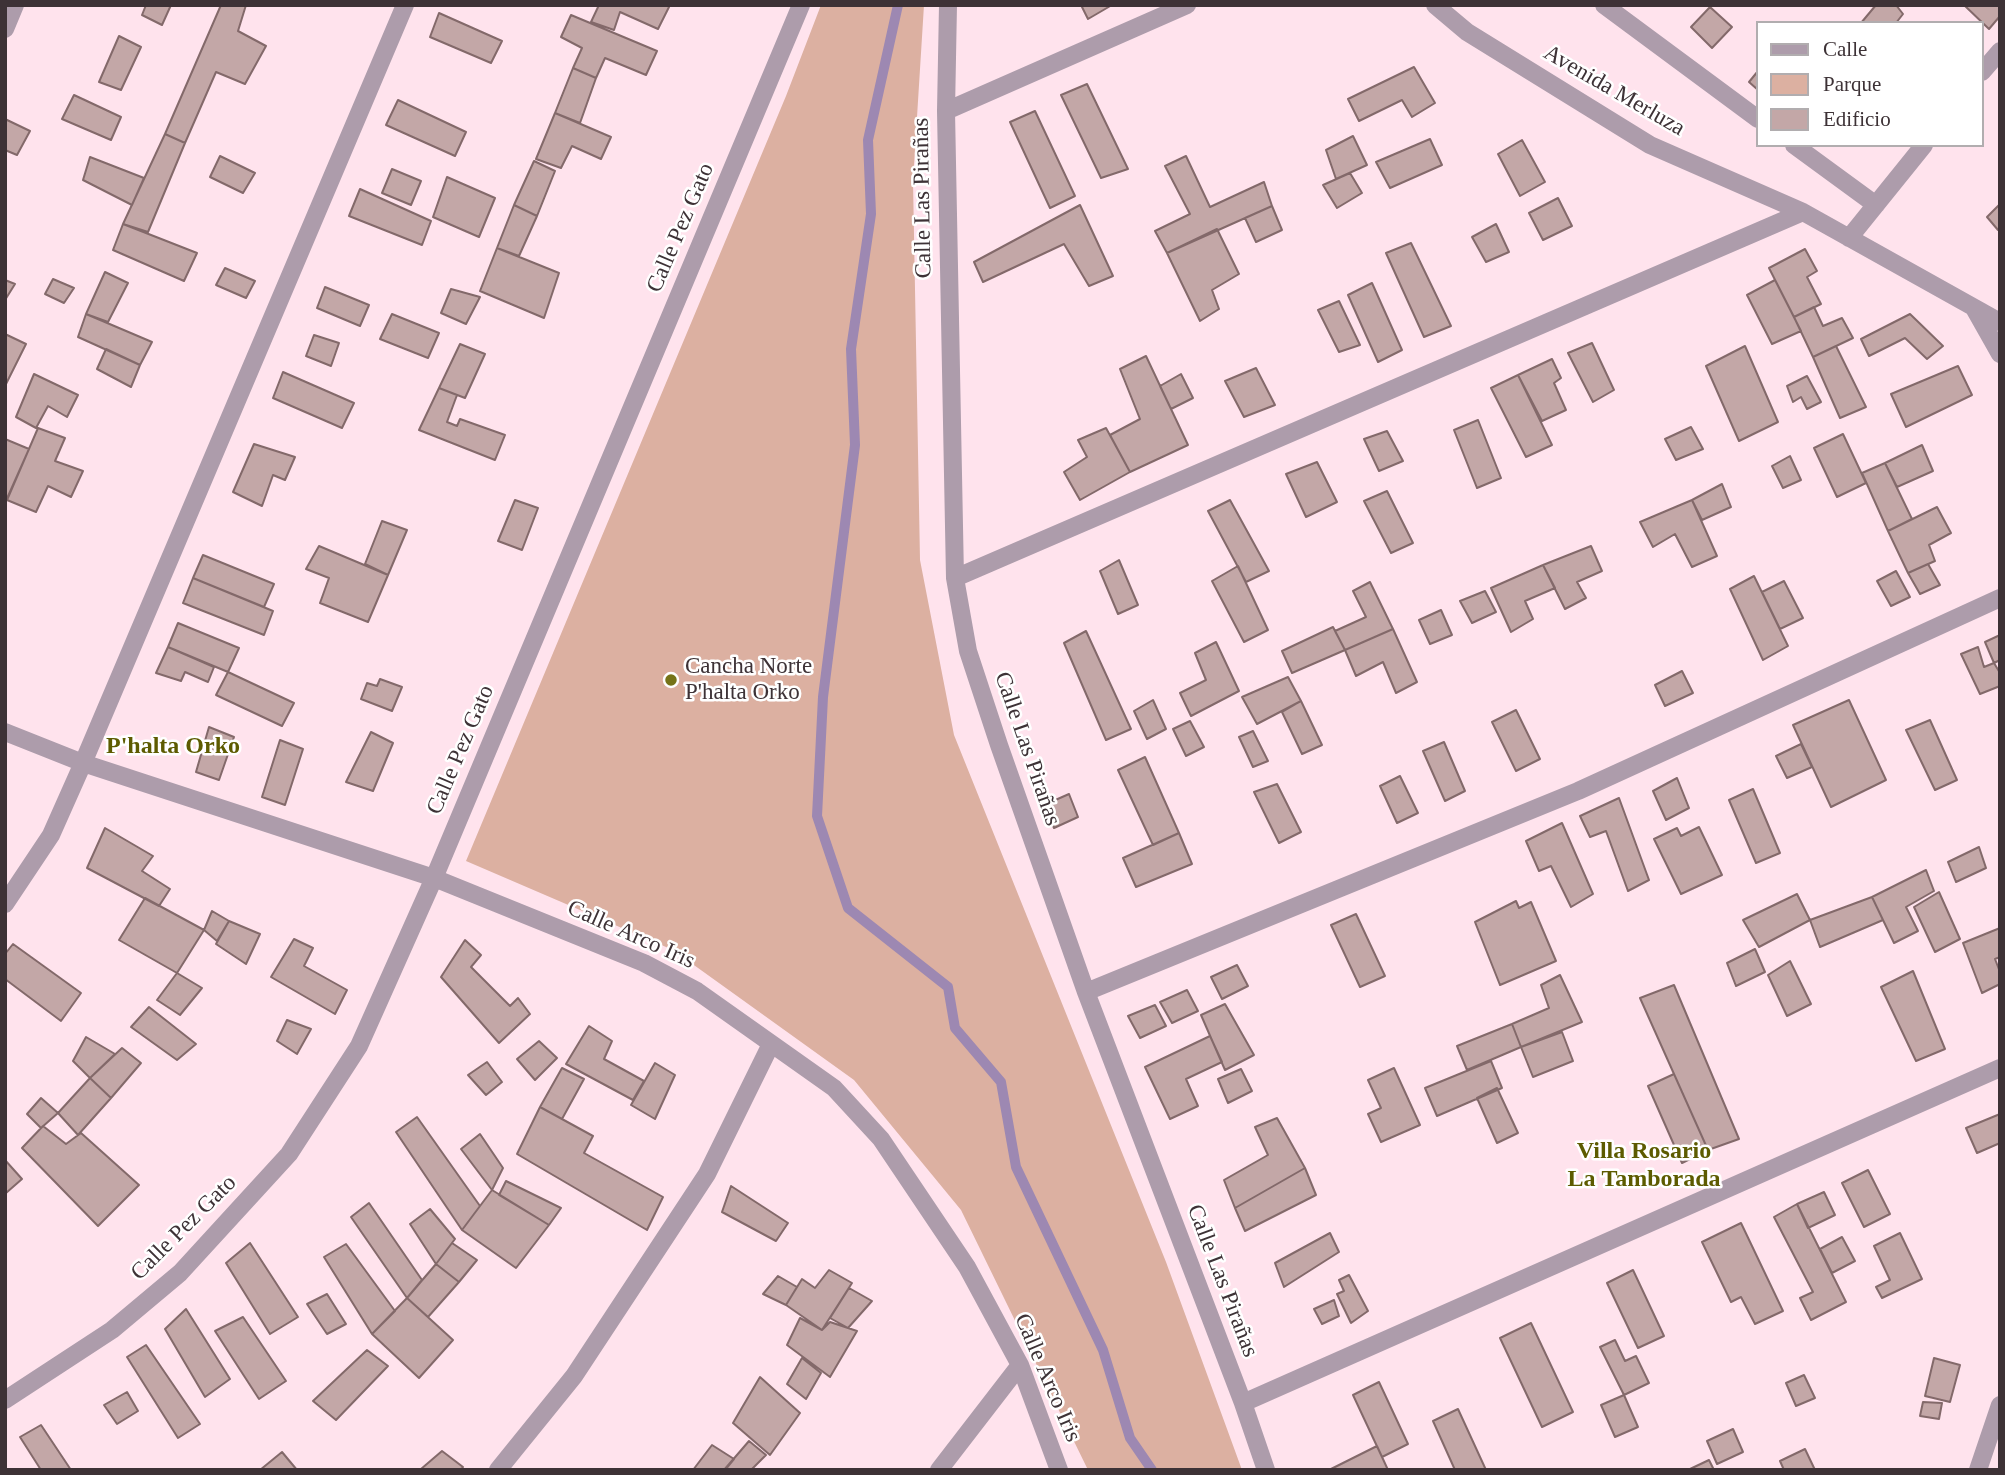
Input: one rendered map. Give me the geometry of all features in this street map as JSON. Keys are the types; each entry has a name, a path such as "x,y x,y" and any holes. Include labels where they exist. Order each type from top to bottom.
{"street":[{"path":"5,29 15,5"},
{"path":"5,904 51,835 405,5"},
{"name":"Calle Pez Gato","path":"5,1400 112,1330 180,1273 289,1154 359,1046 434,878 801,5"},
{"name":"Calle Las Pirañas","path":"948,5 946,111 955,578 968,651 1086,992 1266,1470"},
{"path":"946,111 1187,5"},
{"name":"Avenida Merluza","path":"1436,5 1467,32 1650,145 1803,212 2000,322"},
{"path":"1604,5 1756,118"},
{"path":"1984,70 2000,51"},
{"path":"1797,147 1876,205"},
{"path":"1849,238 1922,147"},
{"path":"955,578 1803,212"},
{"path":"1974,308 2000,354"},
{"path":"1086,992 1578,791 2000,598"},
{"name":"Calle Arco Iris","path":"5,732 83,763 434,878 644,963 697,992 835,1088 881,1139 967,1267 1020,1365 1059,1470"},
{"path":"498,1470 574,1376 708,1174 771,1044"},
{"path":"1243,1403 2000,1068"},
{"path":"939,1470 1020,1365"},
{"path":"1978,1470 2000,1405"}],"green space":[{"path":"821,5 924,5 913,181 920,560 954,735 1166,1262 1242,1470 1088,1470 961,1210 854,1080 673,950 466,861 786,96"}],"building":[{"path":"146,5 171,5 162,25 142,15"},
{"path":"221,5 246,5 238,31 266,46 245,84 216,72 185,143 165,134"},
{"path":"599,5 670,5 658,29 620,12 614,30 591,22"},
{"path":"1081,5 1112,5 1088,19"},
{"path":"1876,5 1896,5 1903,14 1898,21 1863,21"},
{"path":"1964,5 2000,5 2000,16 1989,29 1984,21"},
{"path":"1710,7 1732,27 1712,48 1691,27"},
{"path":"439,13 502,41 491,63 430,37"},
{"path":"571,15 657,51 646,75 605,58 596,78 573,68 582,48 561,37"},
{"path":"119,36 141,47 121,90 99,82"},
{"path":"1414,67 1435,103 1412,117 1402,100 1359,121 1348,99"},
{"path":"573,68 596,78 580,123 555,113"},
{"path":"1756,73 1756,88 1749,82"},
{"path":"1087,84 1128,169 1101,178 1061,95"},
{"path":"74,95 121,117 111,140 62,119"},
{"path":"398,100 466,132 455,156 386,125"},
{"path":"1035,111 1075,196 1050,208 1010,122"},
{"path":"555,113 611,137 601,159 572,146 561,168 536,159"},
{"path":"5,119 30,131 17,155 5,150"},
{"path":"165,134 185,143 148,232 123,224"},
{"path":"1353,136 1367,165 1336,179 1326,150"},
{"path":"1430,139 1442,165 1390,188 1376,162"},
{"path":"1522,140 1545,182 1520,196 1498,154"},
{"path":"220,156 255,173 243,193 210,177"},
{"path":"1186,156 1210,207 1264,182 1272,206 1167,253 1155,231 1190,214 1165,166"},
{"path":"90,157 144,178 132,205 83,180"},
{"path":"534,161 555,171 537,216 514,205"},
{"path":"392,169 421,181 411,205 382,193"},
{"path":"1350,173 1362,193 1337,208 1323,185"},
{"path":"447,177 495,198 479,237 433,217"},
{"path":"360,189 431,221 422,245 349,216"},
{"path":"1558,198 1572,226 1543,240 1529,213"},
{"path":"2000,204 2000,227 1998,230 1987,217"},
{"path":"514,205 537,216 519,256 497,248"},
{"path":"1080,205 1113,276 1089,286 1064,244 983,282 974,262"},
{"path":"1272,206 1282,230 1256,242 1245,218"},
{"path":"123,224 197,253 184,281 113,250"},
{"path":"1496,224 1509,252 1486,262 1472,237"},
{"path":"1217,229 1239,274 1212,290 1219,309 1200,321 1167,253"},
{"path":"1411,243 1451,326 1424,337 1386,253"},
{"path":"497,248 559,273 544,318 480,291"},
{"path":"1805,249 1817,271 1807,277 1821,304 1794,317 1769,268"},
{"path":"225,268 255,281 246,298 216,285"},
{"path":"105,272 128,283 108,322 86,314"},
{"path":"53,279 74,288 64,303 45,294"},
{"path":"5,280 15,284 5,300"},
{"path":"1775,280 1801,331 1772,344 1747,295"},
{"path":"1372,283 1402,350 1378,362 1348,295"},
{"path":"325,287 369,305 360,326 317,308"},
{"path":"451,289 480,297 466,324 441,313"},
{"path":"1339,301 1360,345 1339,352 1318,310"},
{"path":"1814,307 1823,326 1842,318 1853,338 1813,357 1794,317"},
{"path":"86,314 152,342 140,365 78,337"},
{"path":"392,314 439,333 428,358 380,339"},
{"path":"1910,314 1943,346 1927,359 1905,338 1869,356 1861,339"},
{"path":"5,334 26,344 5,386"},
{"path":"314,335 339,343 331,366 306,356"},
{"path":"1592,343 1614,390 1593,402 1568,353"},
{"path":"460,344 485,354 465,398 439,388"},
{"path":"1745,346 1778,422 1739,441 1706,366"},
{"path":"1836,346 1866,407 1840,418 1813,357"},
{"path":"106,349 140,365 131,387 97,369"},
{"path":"1146,356 1188,445 1130,472 1110,435 1140,419 1120,369"},
{"path":"1552,359 1561,378 1554,383 1566,410 1542,421 1518,375"},
{"path":"1958,366 1972,395 1906,427 1891,394"},
{"path":"1256,368 1275,405 1244,417 1225,381"},
{"path":"283,372 354,403 342,428 273,398"},
{"path":"34,374 78,395 67,417 48,406 36,428 16,417"},
{"path":"1181,374 1193,398 1171,409 1160,386"},
{"path":"1518,375 1552,445 1526,457 1491,388"},
{"path":"1807,376 1821,402 1807,409 1801,397 1793,402 1787,386"},
{"path":"439,388 457,395 447,422 457,426 460,419 505,435 495,460 419,430"},
{"path":"1478,420 1501,478 1477,488 1454,430"},
{"path":"1691,427 1703,449 1676,460 1665,439"},
{"path":"38,428 65,438 55,461 83,471 71,497 48,486 36,512 7,500"},
{"path":"1106,428 1130,472 1080,500 1064,472 1087,457 1078,440"},
{"path":"1387,431 1403,461 1379,471 1364,439"},
{"path":"1843,434 1866,483 1837,497 1814,448"},
{"path":"5,439 29,449 5,503"},
{"path":"254,444 295,457 285,480 273,475 262,506 233,492"},
{"path":"1922,445 1933,471 1897,487 1885,463"},
{"path":"1790,456 1801,480 1783,488 1772,466"},
{"path":"1317,462 1337,502 1306,517 1286,474"},
{"path":"1885,463 1912,519 1888,531 1862,473"},
{"path":"1722,484 1731,507 1702,520 1692,500"},
{"path":"1387,491 1413,543 1391,553 1364,501"},
{"path":"515,500 538,508 522,550 498,541"},
{"path":"1230,500 1269,571 1246,582 1208,511"},
{"path":"1692,500 1717,556 1692,567 1675,534 1653,547 1640,522"},
{"path":"1937,507 1951,533 1929,545 1935,561 1908,573 1888,531"},
{"path":"382,521 407,530 388,575 365,564"},
{"path":"319,546 388,575 368,622 320,603 329,578 306,569"},
{"path":"1591,546 1602,571 1577,582 1586,598 1565,609 1543,565"},
{"path":"203,555 274,584 264,607 193,578"},
{"path":"1119,560 1138,605 1118,614 1100,571"},
{"path":"1928,564 1940,585 1920,594 1908,573"},
{"path":"1543,565 1555,588 1525,601 1533,619 1511,632 1491,588"},
{"path":"1238,566 1268,630 1244,642 1212,581"},
{"path":"1896,571 1910,597 1891,606 1877,581"},
{"path":"1754,576 1788,646 1763,660 1730,589"},
{"path":"193,578 273,611 264,635 183,603"},
{"path":"1784,581 1803,618 1780,629 1762,592"},
{"path":"1370,582 1393,629 1345,650 1335,631 1366,617 1353,591"},
{"path":"1485,591 1496,612 1472,623 1460,601"},
{"path":"1441,610 1452,635 1430,644 1419,620"},
{"path":"178,623 239,648 228,672 168,647"},
{"path":"1333,627 1345,650 1292,673 1282,651"},
{"path":"1393,629 1417,682 1396,693 1383,662 1356,676 1345,650"},
{"path":"1086,631 1131,729 1106,740 1064,643"},
{"path":"2000,635 2000,660 1994,663 1985,642"},
{"path":"1216,642 1239,691 1191,716 1180,693 1206,680 1195,653"},
{"path":"168,647 214,667 208,682 185,672 181,681 156,673"},
{"path":"1978,647 1984,667 1994,663 2000,673 2000,686 1980,694 1961,654"},
{"path":"1682,671 1693,693 1665,706 1655,685"},
{"path":"228,672 294,703 282,726 216,695"},
{"path":"1288,677 1301,701 1257,724 1242,697"},
{"path":"380,679 402,687 392,711 361,699 367,683 377,686"},
{"path":"1153,700 1166,729 1147,739 1134,711"},
{"path":"1849,700 1886,780 1831,807 1793,725"},
{"path":"1301,701 1322,745 1302,754 1282,712"},
{"path":"1516,710 1540,759 1516,771 1492,722"},
{"path":"1930,720 1957,780 1935,790 1906,730"},
{"path":"1190,721 1204,747 1186,756 1173,729"},
{"path":"209,727 234,737 219,780 196,772"},
{"path":"1253,731 1268,761 1253,767 1239,737"},
{"path":"371,732 393,743 373,791 346,782"},
{"path":"280,740 303,749 285,805 262,797"},
{"path":"1444,742 1465,791 1445,801 1423,751"},
{"path":"1801,744 1812,767 1787,778 1776,756"},
{"path":"1145,757 1179,833 1153,845 1118,770"},
{"path":"1400,776 1418,813 1397,823 1380,786"},
{"path":"1677,778 1689,808 1666,820 1653,791"},
{"path":"1277,784 1301,832 1279,843 1254,792"},
{"path":"1753,789 1780,853 1756,863 1729,800"},
{"path":"1069,794 1078,817 1054,828 1044,805"},
{"path":"1619,798 1649,880 1628,891 1606,831 1590,837 1580,816"},
{"path":"1562,823 1593,894 1571,907 1551,866 1539,871 1526,841"},
{"path":"1699,827 1722,875 1681,894 1654,839 1677,828 1681,836"},
{"path":"105,828 153,856 142,871 170,889 159,906 87,868"},
{"path":"1179,833 1192,864 1136,887 1123,858"},
{"path":"1979,847 1986,868 1956,882 1948,862"},
{"path":"1926,870 1934,891 1906,907 1918,931 1894,943 1872,897"},
{"path":"1939,892 1960,939 1935,952 1914,907"},
{"path":"1797,894 1810,920 1759,947 1743,920"},
{"path":"1872,897 1883,920 1820,947 1810,920"},
{"path":"145,898 204,930 177,973 119,940"},
{"path":"1516,901 1519,908 1531,902 1556,961 1500,985 1475,922"},
{"path":"212,911 229,921 217,941 204,930"},
{"path":"1356,914 1385,976 1360,987 1331,925"},
{"path":"229,921 260,934 246,964 216,944"},
{"path":"2000,928 2000,957 1995,959 2000,972 2000,984 1982,993 1963,943"},
{"path":"294,939 313,948 304,966 347,990 335,1014 271,977"},
{"path":"465,940 481,955 471,967 510,1006 518,998 530,1014 499,1043 441,977"},
{"path":"13,944 81,993 61,1021 5,979 5,954"},
{"path":"1755,949 1765,972 1736,986 1727,963"},
{"path":"1790,961 1811,1004 1787,1016 1768,975"},
{"path":"1237,965 1248,986 1222,999 1211,977"},
{"path":"1913,971 1945,1049 1916,1061 1881,987"},
{"path":"177,973 202,988 180,1015 157,1000"},
{"path":"1560,975 1582,1022 1521,1047 1512,1024 1549,1008 1541,985"},
{"path":"1674,985 1739,1139 1708,1150 1640,998"},
{"path":"1187,990 1198,1011 1172,1023 1160,1002"},
{"path":"1225,1004 1254,1055 1225,1070 1201,1015"},
{"path":"1155,1005 1166,1026 1140,1038 1128,1016"},
{"path":"149,1007 196,1044 177,1060 131,1027"},
{"path":"287,1020 311,1029 297,1054 277,1041"},
{"path":"1512,1024 1521,1047 1467,1070 1457,1046"},
{"path":"589,1026 612,1041 604,1059 644,1081 633,1100 566,1064"},
{"path":"1562,1032 1573,1061 1533,1077 1521,1047"},
{"path":"1210,1036 1222,1062 1186,1079 1198,1106 1170,1119 1145,1067"},
{"path":"86,1037 115,1054 90,1078 73,1061"},
{"path":"539,1041 557,1058 535,1080 517,1059"},
{"path":"122,1048 141,1063 111,1098 90,1078"},
{"path":"1491,1061 1502,1088 1437,1116 1425,1088"},
{"path":"487,1062 502,1082 486,1095 468,1075"},
{"path":"655,1063 675,1075 655,1119 631,1105"},
{"path":"562,1068 584,1079 562,1119 540,1107"},
{"path":"1394,1068 1420,1125 1381,1142 1368,1114 1381,1108 1368,1080"},
{"path":"1241,1069 1252,1091 1228,1103 1218,1079"},
{"path":"1674,1074 1708,1150 1682,1163 1648,1086"},
{"path":"90,1078 111,1098 78,1135 58,1113"},
{"path":"1497,1088 1518,1133 1497,1143 1477,1098"},
{"path":"41,1098 58,1113 41,1128 27,1114"},
{"path":"540,1107 593,1136 584,1153 663,1197 647,1230 517,1154"},
{"path":"2000,1114 2000,1143 1977,1153 1966,1128"},
{"path":"417,1117 480,1206 462,1230 396,1132"},
{"path":"1277,1118 1305,1168 1235,1208 1224,1180 1268,1155 1255,1127"},
{"path":"43,1126 66,1144 81,1133 139,1185 98,1226 22,1148"},
{"path":"480,1134 503,1168 492,1190 461,1149"},
{"path":"5,1160 22,1179 6,1193 5,1193"},
{"path":"1305,1168 1316,1195 1245,1231 1235,1208"},
{"path":"1868,1170 1890,1214 1864,1227 1842,1183"},
{"path":"506,1181 561,1208 549,1225 499,1195"},
{"path":"731,1186 788,1223 776,1241 722,1212"},
{"path":"492,1190 549,1225 516,1268 462,1230"},
{"path":"1824,1192 1835,1215 1808,1228 1797,1204"},
{"path":"369,1203 422,1280 407,1298 351,1217"},
{"path":"1797,1204 1846,1302 1811,1320 1800,1298 1813,1292 1774,1217"},
{"path":"430,1209 455,1239 436,1264 410,1224"},
{"path":"1741,1223 1783,1311 1755,1324 1741,1297 1731,1302 1702,1242"},
{"path":"1330,1233 1339,1252 1284,1287 1275,1263"},
{"path":"1900,1233 1922,1279 1882,1298 1876,1287 1890,1280 1874,1246"},
{"path":"1842,1237 1855,1261 1832,1273 1820,1249"},
{"path":"250,1243 298,1317 270,1334 226,1263"},
{"path":"452,1243 477,1260 459,1282 436,1264"},
{"path":"346,1244 395,1311 372,1334 324,1257"},
{"path":"436,1264 459,1282 428,1317 407,1298"},
{"path":"829,1270 852,1283 822,1330 786,1305 802,1279 815,1288"},
{"path":"1633,1270 1664,1336 1638,1348 1607,1283"},
{"path":"1349,1275 1368,1311 1351,1323 1337,1294 1344,1291 1339,1280"},
{"path":"778,1276 797,1287 786,1305 763,1294"},
{"path":"849,1288 872,1301 848,1328 830,1318"},
{"path":"327,1294 346,1324 327,1334 307,1304"},
{"path":"407,1298 453,1340 419,1378 372,1334"},
{"path":"1334,1300 1339,1316 1322,1324 1314,1309"},
{"path":"186,1309 230,1379 205,1397 165,1329"},
{"path":"243,1317 286,1381 259,1399 215,1331"},
{"path":"800,1318 822,1330 830,1322 857,1331 830,1377 787,1345"},
{"path":"1531,1323 1573,1412 1542,1427 1500,1338"},
{"path":"1615,1340 1625,1361 1636,1356 1649,1383 1624,1395 1600,1347"},
{"path":"146,1345 200,1424 178,1438 127,1357"},
{"path":"367,1350 388,1366 336,1420 313,1401"},
{"path":"802,1358 821,1373 806,1399 787,1384"},
{"path":"1934,1358 1960,1365 1950,1402 1925,1396"},
{"path":"1804,1375 1815,1398 1796,1406 1786,1383"},
{"path":"760,1377 800,1413 770,1455 733,1423"},
{"path":"1379,1382 1408,1444 1382,1457 1353,1395"},
{"path":"127,1392 138,1411 117,1424 104,1405"},
{"path":"1624,1395 1638,1427 1615,1437 1601,1405"},
{"path":"1923,1402 1942,1403 1939,1419 1920,1416"},
{"path":"1458,1409 1486,1470 1455,1470 1433,1421"},
{"path":"41,1425 71,1470 41,1470 20,1437"},
{"path":"1733,1429 1743,1452 1717,1464 1707,1441"},
{"path":"749,1441 766,1455 751,1470 724,1470"},
{"path":"712,1445 734,1459 725,1470 693,1470"},
{"path":"1377,1446 1388,1470 1329,1470"},
{"path":"1805,1449 1815,1470 1784,1470 1780,1461"},
{"path":"442,1451 463,1467 460,1470 421,1469"},
{"path":"282,1452 297,1470 260,1470"},
{"path":"1709,1460 1714,1470 1690,1469"}],"waterway":[{"path":"898,5 868,140 871,214 851,349 855,445 823,697 817,816 848,908 948,987 955,1028 1001,1082 1016,1167 1103,1350 1130,1438 1152,1470"}],"place":[{"name":"Cancha Norte P'halta Orko","path":"671,680"}],"district":[{"name":"P'halta Orko","path":"173,747"},
{"name":"Villa Rosario La Tamborada","path":"1644,1166"}]}
